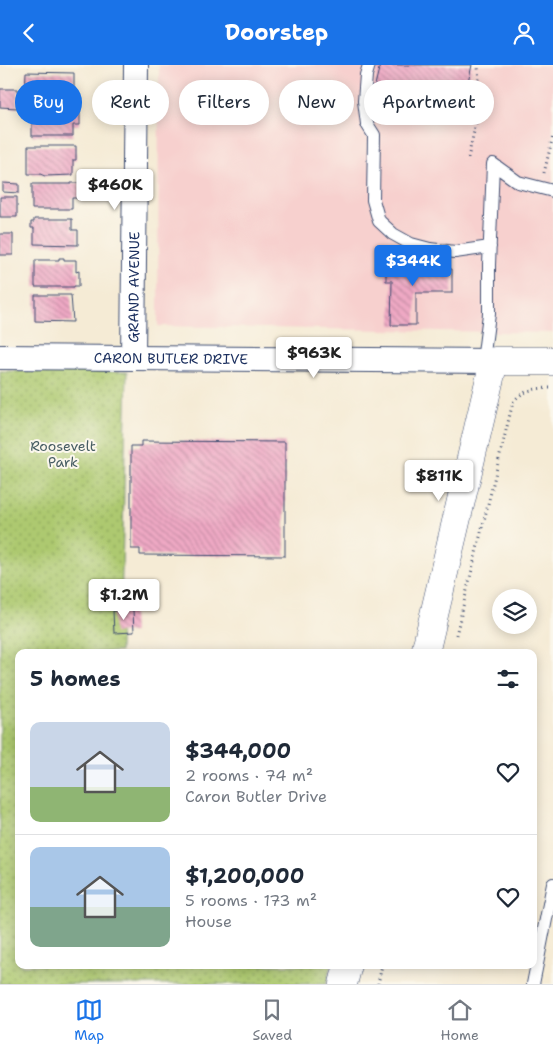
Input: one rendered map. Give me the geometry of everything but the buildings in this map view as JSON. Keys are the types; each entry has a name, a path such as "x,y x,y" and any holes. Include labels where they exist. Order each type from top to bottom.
{"street":[{"name":"GRAND AVENUE","path":"133,358 136,65"},
{"name":"CARON BUTLER DRIVE","path":"0,357 553,361"},
{"path":"426,649 488,361"},
{"path":"343,984 347,969"}],"lane":[{"path":"369,65 364,101 367,124 374,135 373,200 379,221 411,244 430,249 455,252 490,247"},
{"path":"488,361 493,164 518,182 547,190"},
{"path":"537,964 553,884"},
{"path":"533,984 536,969"}],"path":[{"path":"478,65 479,80"},
{"path":"468,158 475,125"},
{"path":"547,190 553,136"},
{"path":"454,643 513,402 520,394 528,390 553,388"},
{"path":"378,984 381,969"}],"shaded area":[{"path":"159,65 553,65 553,333 158,326 159,125 169,125 169,80 159,80"}],"green space":[{"name":"Roosevelt Park","path":"0,371 127,372 120,649 15,649 15,969 330,969 326,984 0,984"}]}
